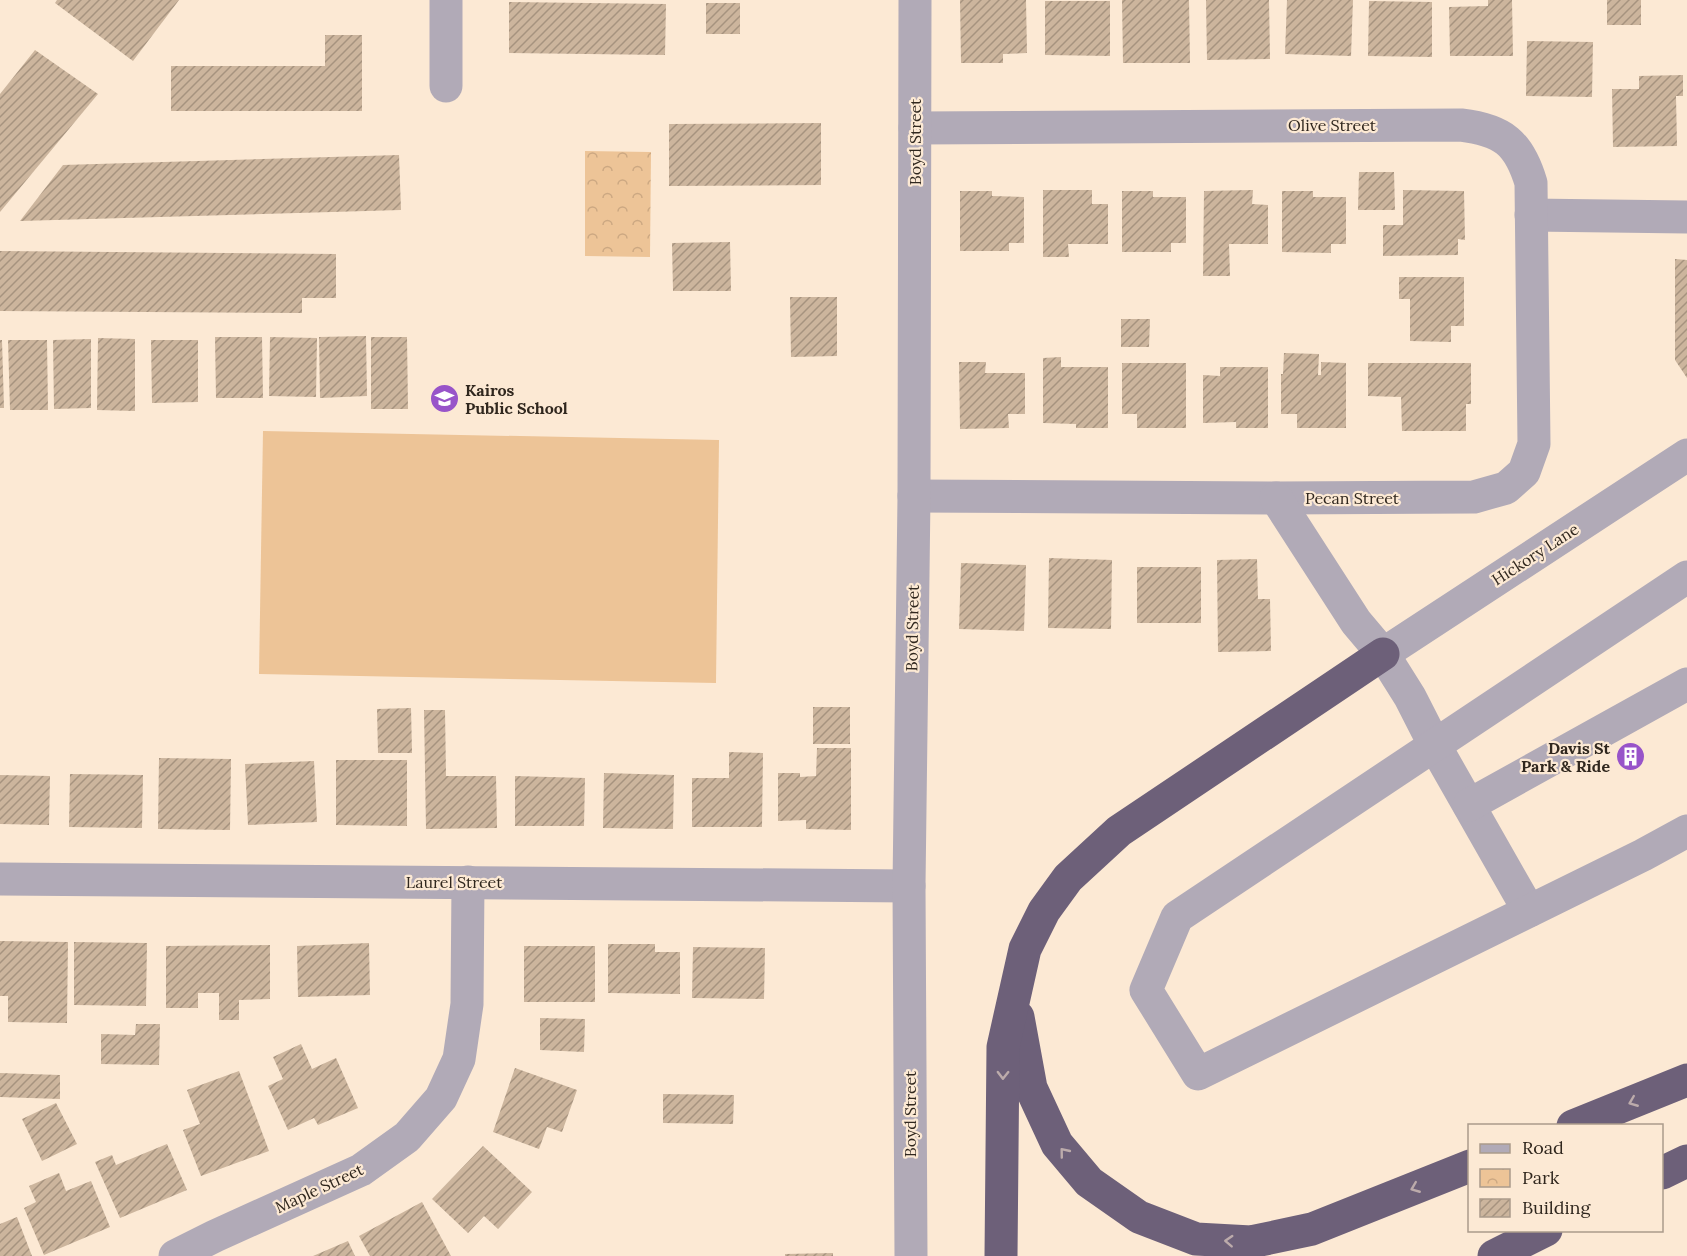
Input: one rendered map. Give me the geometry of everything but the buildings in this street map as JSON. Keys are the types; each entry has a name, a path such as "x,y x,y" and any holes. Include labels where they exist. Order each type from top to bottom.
{"highway":[{"path":"1001,1256 1003,1047 1025,950 1044,911 1068,878 1119,831 1383,654"},
{"path":"1014,997 1031,1088 1057,1144 1089,1182 1139,1217 1196,1239 1251,1242 1312,1229 1468,1168"},
{"path":"1576,1124 1687,1080"},
{"path":"1663,1173 1687,1161"},
{"path":"1494,1256 1542,1232"}],"street":[{"path":"446,0 446,86"},
{"name":"Boyd Street","path":"911,1256 909,886 914,496 915,0"},
{"name":"Olive Street","path":"915,128 1461,125 1479,127 1501,135 1518,151 1526,165 1531,183 1531,215"},
{"path":"1531,215 1687,217"},
{"name":"Pecan Street","path":"914,496 1474,497 1506,488 1524,472 1534,444 1531,215"},
{"name":"Hickory Lane","path":"1383,654 1687,455"},
{"path":"1276,498 1359,626 1383,654 1410,697 1435,746 1529,911"},
{"path":"1687,578 1177,917 1146,990 1198,1074 1643,855 1687,831"},
{"path":"1468,805 1687,684"},
{"name":"Laurel Street","path":"0,879 909,886"},
{"name":"Maple Street","path":"175,1256 361,1170 407,1137 441,1098 459,1059 467,1004 468,882"}],"green space":[{"path":"585,151 651,152 650,257 585,256"},
{"path":"263,431 719,440 716,683 259,674"}],"place":[{"name":"Kairos Public School","path":"444,399"},
{"name":"Davis St Park & Ride","path":"1631,757"}]}
